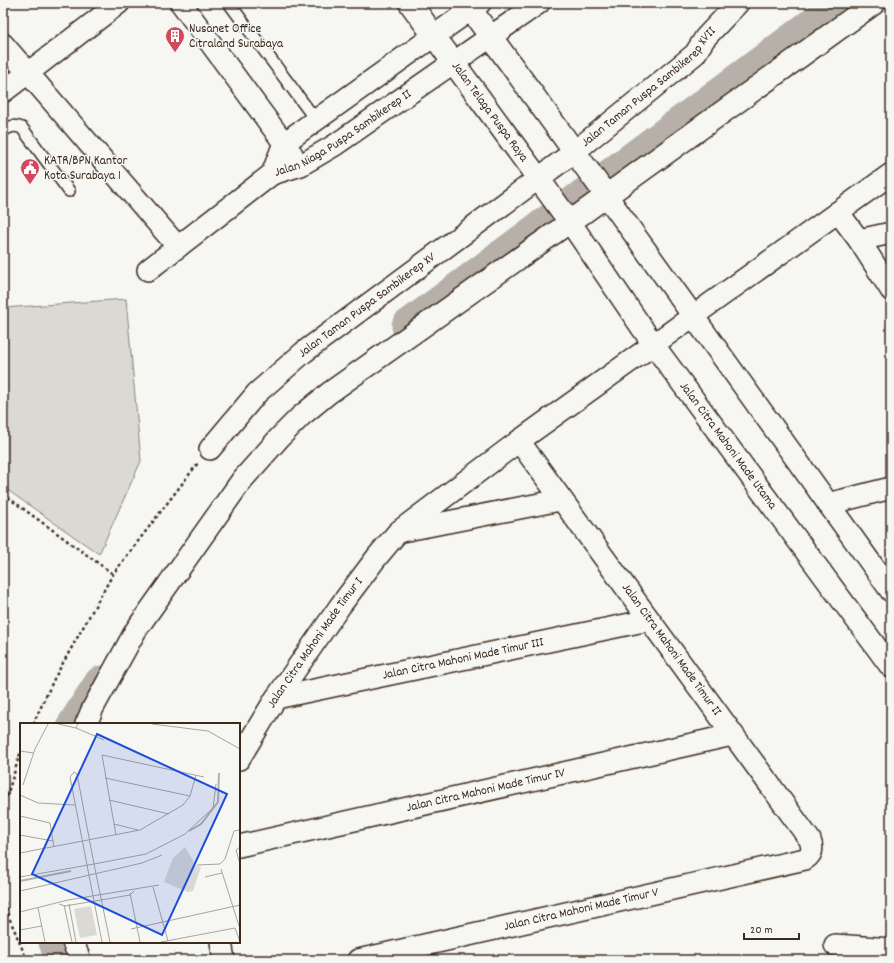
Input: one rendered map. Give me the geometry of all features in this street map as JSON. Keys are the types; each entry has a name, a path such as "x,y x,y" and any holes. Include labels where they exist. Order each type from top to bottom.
{"main road":[{"name":"Jalan Telaga Puspa Raya","path":"410,3 566,217"},
{"path":"566,217 874,3"},
{"path":"472,5 491,38 603,191"}],"street":[{"path":"3,92 119,3"},
{"path":"181,3 300,165"},
{"name":"Jalan Niaga Puspa Sambikerep II","path":"272,174 300,165 335,145 491,38 539,3"},
{"name":"Jalan Taman Puspa Sambikerep XVII","path":"540,180 576,155 695,54 704,38 738,3"},
{"name":"Jalan Niaga Puspa Sambikerep II","path":"272,174 284,143 472,5"},
{"path":"3,44 178,247"},
{"path":"315,119 335,145"},
{"path":"148,270 272,174"},
{"name":"Jalan Citra Mahoni Made Timur I","path":"240,757 276,698 340,606 398,532 519,441 891,174"},
{"name":"Jalan Taman Puspa Sambikerep XV","path":"210,448 257,393 304,352 540,180"},
{"path":"603,191 891,591"},
{"path":"838,212 859,240 891,290"},
{"path":"86,723 93,708 136,630 242,480 280,437 301,416 328,393 566,217"},
{"name":"Jalan Citra Mahoni Made Utama","path":"566,217 654,344 891,667"},
{"path":"859,240 891,233"},
{"name":"Jalan Citra Mahoni Made Timur II","path":"519,441 560,500 810,840 812,850 810,856 805,859"},
{"path":"828,504 891,488"},
{"path":"398,532 560,500"},
{"name":"Jalan Citra Mahoni Made Timur III","path":"276,698 649,620"},
{"name":"Jalan Citra Mahoni Made Timur IV","path":"240,846 732,735"},
{"name":"Jalan Citra Mahoni Made Timur V","path":"358,960 805,859"},
{"path":"73,943 80,960"},
{"path":"221,943 224,960"},
{"path":"835,945 891,949"}],"lane":[{"path":"229,3 315,119"},
{"path":"3,131 9,127 15,126 22,128 69,191"}],"path":[{"path":"33,723 54,679 114,574 210,448"},
{"path":"3,494 114,574"},
{"path":"3,808 20,754"},
{"path":"3,896 8,915 27,960"}],"shaded area":[{"path":"126,299 141,461 99,554 3,487 3,308"}],"waterway":[{"path":"408,326 841,3"},
{"path":"75,723 101,682"},
{"path":"55,943 62,960"}],"place":[{"name":"Nusanet Office Citraland Surabaya","path":"175,53"},
{"name":"KATR/BPN Kantor Kota Surabaya 1","path":"30,185"}]}
